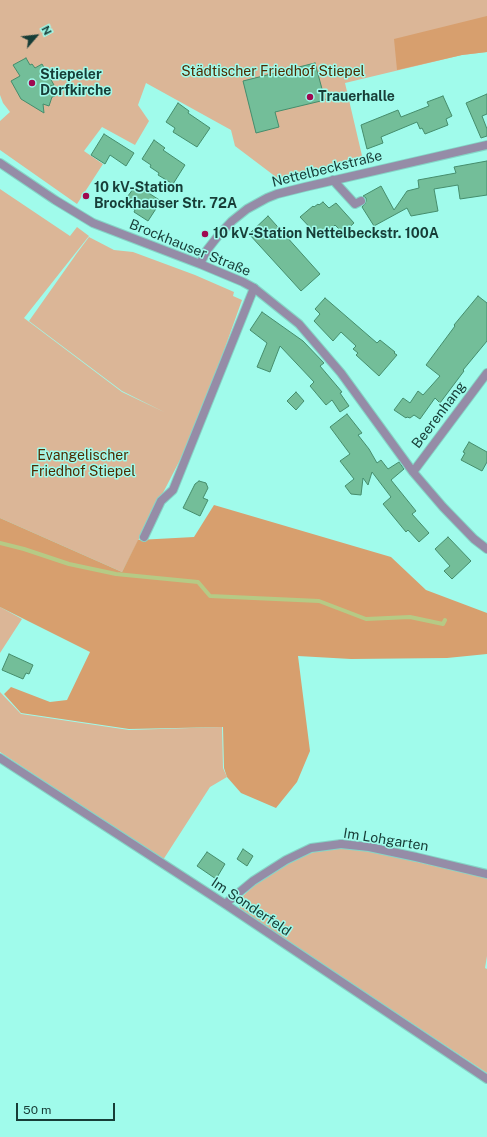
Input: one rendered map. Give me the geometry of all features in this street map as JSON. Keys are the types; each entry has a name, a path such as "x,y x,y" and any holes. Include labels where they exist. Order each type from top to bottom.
{"street":[{"name":"Nettelbeckstraße","path":"200,264 207,250 218,236 247,209 262,200 277,194 333,180 487,145"},
{"name":"Brockhauser Straße","path":"0,163 85,219 200,264 254,288 299,324 327,356 362,401 413,472 443,507 474,539 487,549"},
{"path":"333,180 355,204 361,201"},
{"path":"144,537 161,501 173,490 254,288"},
{"name":"Beerenhang","path":"413,472 487,373"},
{"name":"Im Sonderfeld","path":"0,758 225,904 487,1079"},
{"name":"Im Lohgarten","path":"225,904 253,881 286,860 311,848 341,844 369,847 487,874"}],"green space":[{"name":"Städtischer Friedhof Stiepel","path":"0,0 487,0 487,52 462,55 345,83 363,160 280,180 235,146 231,130 146,83 138,105 149,121 135,145 102,127 84,151 103,164 77,204 0,150 0,121 10,112 3,103 0,95"},
{"name":"Evangelischer Friedhof Stiepel","path":"0,189 70,236 77,227 89,236 24,318 122,392 164,412 122,391 29,321 89,237 114,250 133,252 195,275 234,292 233,296 242,300 196,429 122,572 0,518"},
{"path":"0,607 22,619 0,653"},
{"path":"0,692 21,714 129,730 222,727 223,768 227,777 210,787 163,860 0,752"},
{"path":"341,847 370,851 487,878 487,956 485,968 487,969 487,1073 240,909 239,902 243,896 259,881 287,863 314,852"}],"shaded area":[{"path":"487,16 487,52 462,55 397,70 394,39"},
{"path":"214,505 391,557 426,590 487,613 487,654 447,658 351,659 298,656 310,751 297,782 276,808 241,793 227,777 224,768 223,727 129,729 21,713 4,694 11,687 50,702 67,700 90,652 0,607 0,518 122,572 138,540 194,537"}],"building":[{"name":"Stiepeler Dorfkirche","path":"26,58 30,65 32,64 35,68 42,64 54,85 50,86 55,96 52,97 49,106 43,104 44,113 21,99 11,81 20,76 13,65"},
{"name":"Trauerhalle","path":"315,63 325,100 275,112 279,127 256,133 243,81"},
{"path":"487,94 487,114 482,116 487,129 487,136 481,138 466,103"},
{"path":"443,96 452,116 446,119 448,125 425,134 422,128 420,129 417,122 381,137 383,143 367,149 361,125 398,110 401,117 429,106 427,102"},
{"path":"178,103 189,111 188,113 210,128 197,147 173,132 175,128 166,122"},
{"path":"104,134 134,153 126,166 110,155 105,164 91,155"},
{"path":"154,140 165,148 163,150 185,165 173,184 158,175 159,173 150,167 151,165 142,159"},
{"path":"487,161 487,195 460,199 458,185 434,189 438,211 411,216 407,208 374,226 362,207 366,201 366,198 363,196 381,186 394,210 407,191 419,188 418,180 456,173 454,167"},
{"path":"136,185 161,201 148,221 134,212 135,210 125,203 127,202 125,200"},
{"path":"323,202 329,208 336,203 354,223 343,233 335,225 319,237 300,217 313,206 319,205"},
{"path":"268,216 320,274 301,291 249,234"},
{"path":"478,296 487,303 487,341 463,370 464,371 440,403 435,398 420,419 414,415 410,418 406,418 394,410 403,398 410,403 418,391 423,395 440,376 426,365 455,326 454,325"},
{"path":"325,298 377,343 380,340 395,352 394,353 397,355 379,376 356,355 358,353 353,349 356,346 341,332 333,341 314,321 320,314 315,309"},
{"path":"262,312 303,341 324,363 320,366 342,392 340,393 349,406 340,412 332,400 326,405 310,386 314,382 280,346 270,372 257,367 267,343 250,330"},
{"path":"296,392 304,401 296,410 287,401"},
{"path":"347,414 362,433 358,435 369,449 377,463 381,460 388,469 399,462 404,469 391,480 416,511 412,514 429,533 419,542 408,530 406,532 383,504 391,497 372,472 368,485 363,478 361,495 351,494 345,486 354,479 340,461 350,454 330,427"},
{"path":"469,442 487,452 487,462 482,471 461,460 465,453 463,452"},
{"path":"199,481 206,483 208,488 203,498 208,500 200,516 183,508 195,484"},
{"path":"448,537 471,561 452,579 444,571 450,566 435,549"},
{"path":"9,654 33,665 29,674 26,673 23,679 2,670"},
{"path":"243,849 253,856 247,866 237,859"},
{"path":"207,852 225,864 216,879 197,866"}],"waterway":[{"path":"0,543 24,549 69,564 116,574 198,582 210,596 319,601 366,619 410,617 443,624 445,620"}],"place":[{"name":"Stiepeler Dorfkirche","path":"32,83"},
{"name":"Trauerhalle","path":"310,97"},
{"name":"10 kV-Station Brockhauser Str. 72A","path":"86,196"},
{"name":"10 kV-Station Nettelbeckstr. 100A","path":"205,234"}]}
